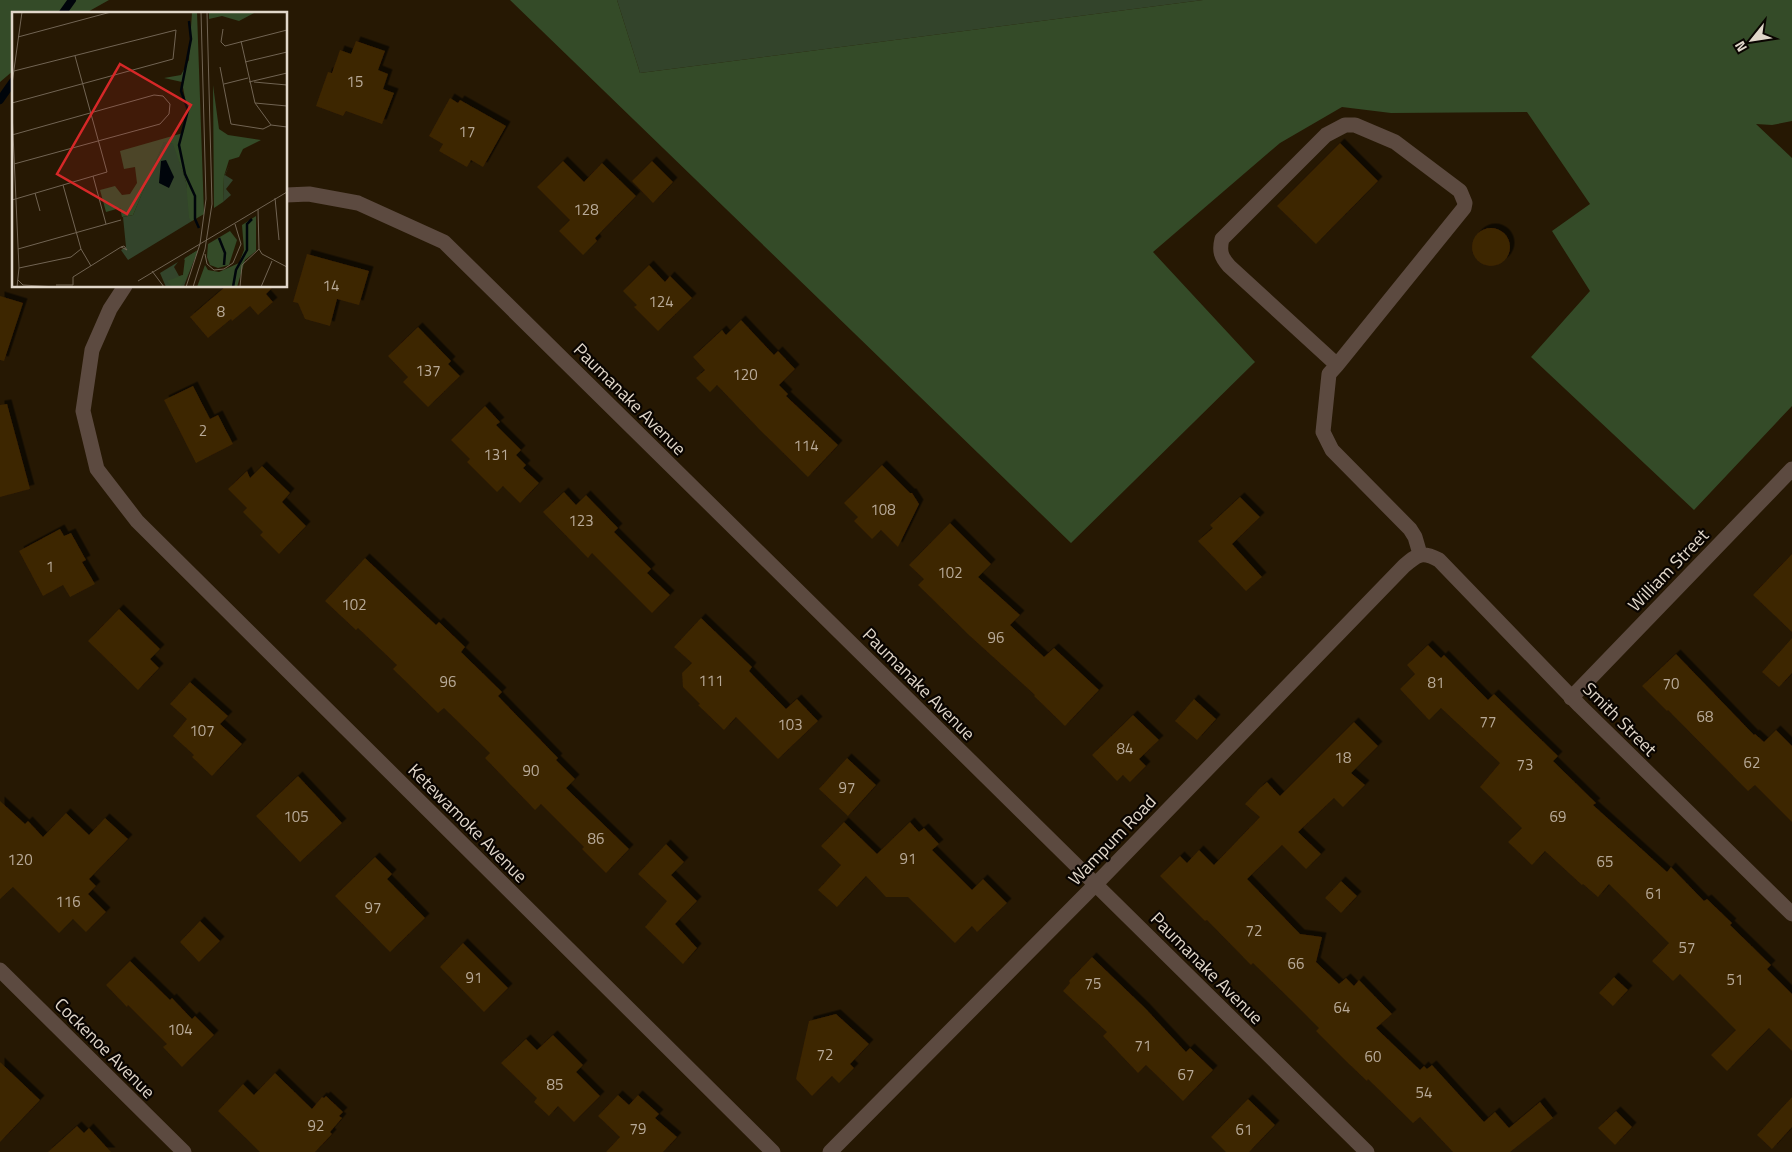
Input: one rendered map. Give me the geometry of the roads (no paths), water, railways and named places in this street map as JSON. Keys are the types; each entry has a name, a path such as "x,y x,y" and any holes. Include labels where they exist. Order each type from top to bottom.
{"street":[{"path":"1337,365 1229,266 1220,252 1220,245 1222,239 1326,134 1345,125 1355,125 1395,142 1460,191 1465,203 1464,208 1330,374 1323,432 1332,450 1410,529 1416,537 1420,554"},
{"name":"Paumanake Avenue","path":"288,195 309,194 358,203 444,242 1367,1152"},
{"name":"Ketewamoke Avenue","path":"123,288 110,309 92,350 83,411 97,469 137,522 773,1152"},
{"name":"William Street","path":"1571,698 1792,469"},
{"name":"Wampum Road","path":"830,1152 1095,885 1404,566 1420,554"},
{"name":"Smith Street","path":"1420,554 1429,555 1439,560 1571,698 1792,914"},
{"name":"Cockenoe Avenue","path":"0,970 184,1152"}],"waterway":[{"path":"63,12 72,0"},
{"path":"0,100 12,83"}]}
